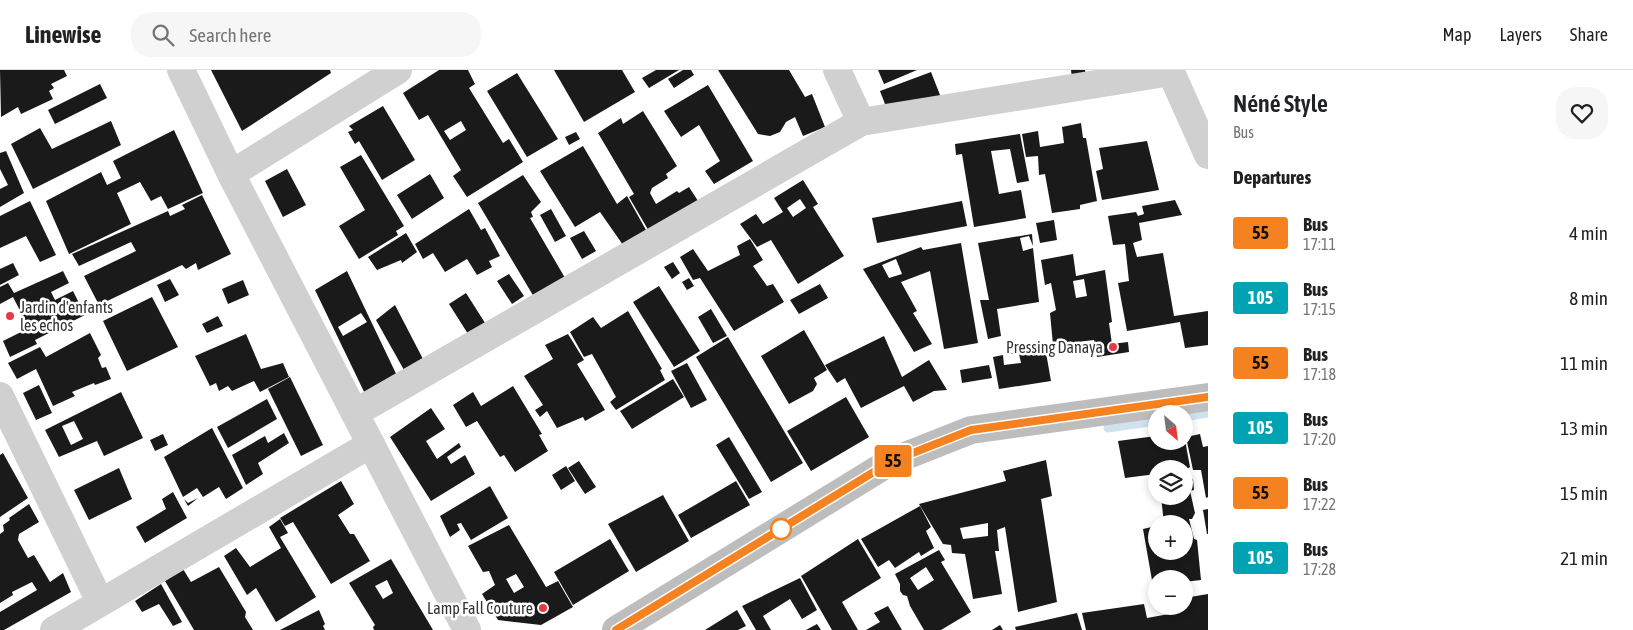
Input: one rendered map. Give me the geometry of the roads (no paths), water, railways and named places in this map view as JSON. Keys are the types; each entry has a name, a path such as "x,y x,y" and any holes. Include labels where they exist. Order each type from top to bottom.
{"street":[{"path":"181,70 231,174 467,630"},
{"path":"231,174 398,70"},
{"path":"837,70 861,122"},
{"path":"355,413 861,122 1171,71 1208,155"},
{"path":"0,397 100,602"},
{"path":"616,630 890,462 971,430 1208,397"},
{"path":"54,630 371,444"}],"waterway":[{"path":"1193,416 1208,413"},
{"path":"1108,428 1148,422"}],"place":[{"name":"Jardin d'enfants les echos","path":"10,316"},
{"name":"Pressing Danaya","path":"1113,347"},
{"name":"Lamp Fall Couture","path":"543,608"}]}
